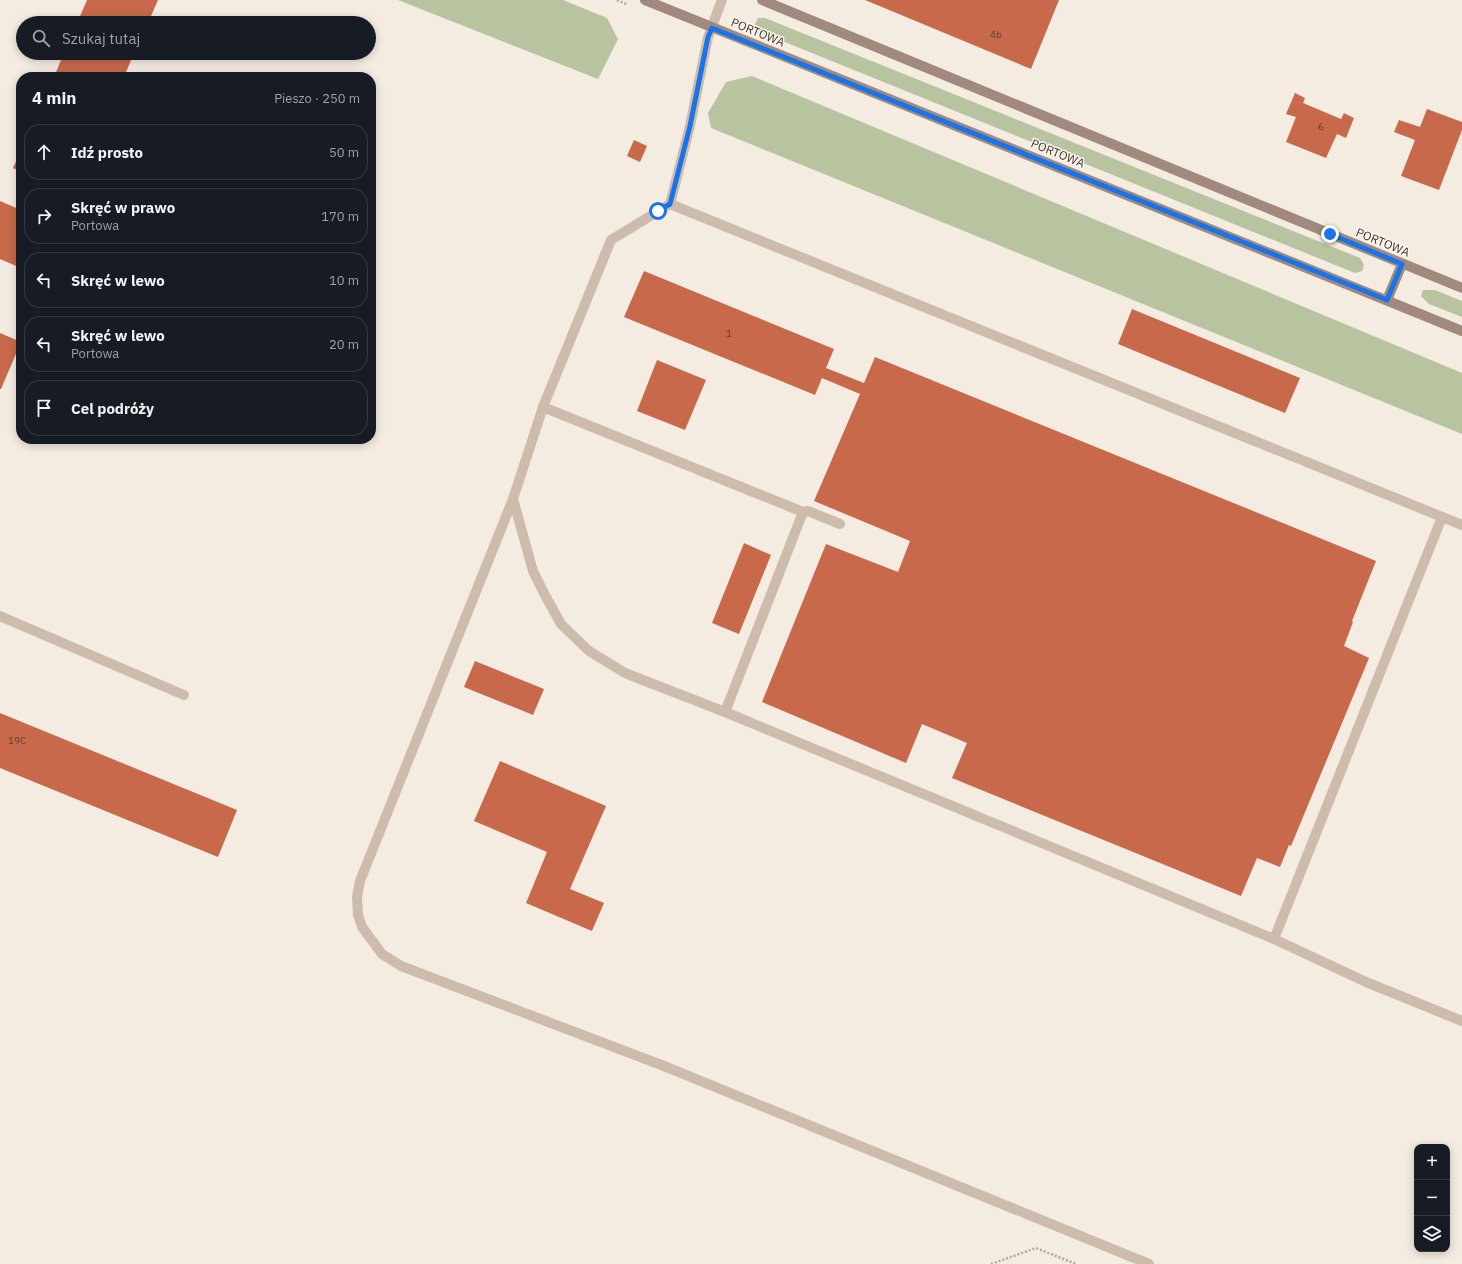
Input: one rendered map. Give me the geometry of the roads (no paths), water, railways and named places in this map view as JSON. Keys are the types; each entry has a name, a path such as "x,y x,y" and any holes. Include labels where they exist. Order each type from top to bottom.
{"street":[{"name":"PORTOWA","path":"645,0 1462,331"},
{"name":"PORTOWA","path":"762,0 1462,288"},
{"path":"1387,300 1402,264"}],"lane":[{"path":"722,0 708,37 690,126 670,204 611,240 543,407 513,499 360,880 357,897 358,915 362,927 382,954 401,966 664,1066 1148,1264"},
{"path":"670,204 1462,525"},
{"path":"543,407 803,512 808,510 840,524"},
{"path":"513,499 533,571 562,624 589,651 625,673 725,712 1274,939 1366,982 1462,1021"},
{"path":"725,712 803,512"},
{"path":"1274,939 1442,517"},
{"path":"0,616 184,695"}]}
